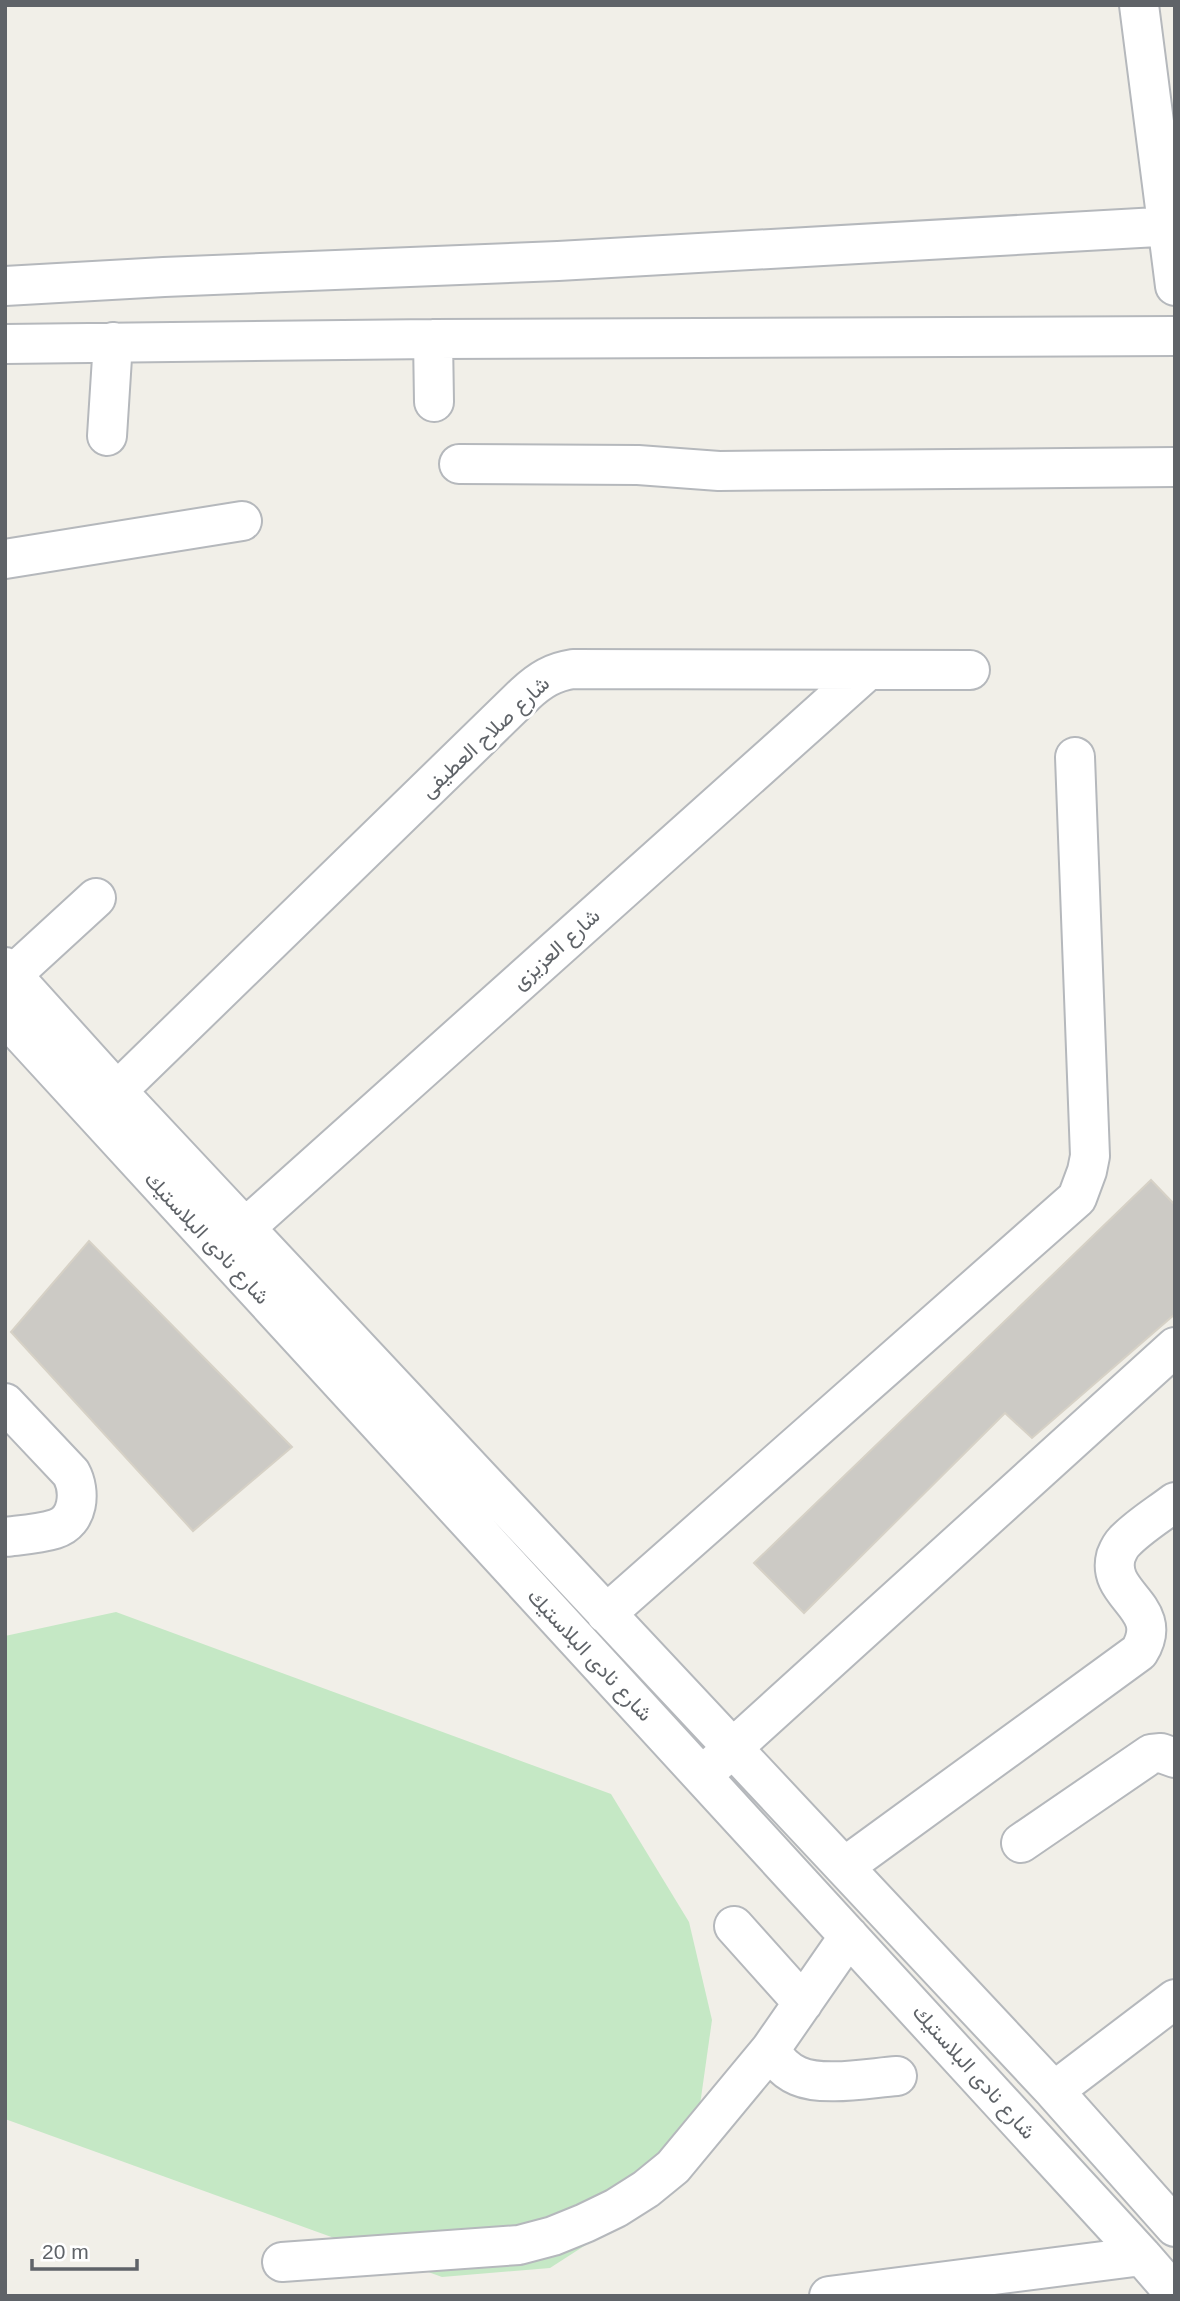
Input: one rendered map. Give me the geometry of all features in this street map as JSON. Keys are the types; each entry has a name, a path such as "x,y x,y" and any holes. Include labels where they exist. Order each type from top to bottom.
{"street":[{"path":"1139,5 1171,226 1175,286"},
{"path":"5,286 164,276 558,261 1171,226"},
{"path":"5,344 1175,336"},
{"path":"433,339 434,402"},
{"path":"107,436 113,342"},
{"path":"459,464 638,465 719,471 1175,467"},
{"path":"5,559 242,520"},
{"name":"شارع صلاح العطيفى","path":"117,1091 525,694 547,676 573,669 970,670"},
{"name":"شارع العزيزى","path":"245,1228 868,670"},
{"path":"606,1614 1077,1198 1090,1156 1075,757"},
{"path":"9,971 96,898"},
{"name":"شارع نادى البلاستيك","path":"9,971 117,1091 1054,2091 1175,2227"},
{"name":"شارع نادى البلاستيك","path":"5,1016 1175,2294"},
{"path":"702,1776 1175,1347"},
{"path":"5,1403 71,1473 78,1493 73,1513 58,1529 5,1537"},
{"path":"844,1867 1139,1652 1147,1635 1145,1616 1119,1584 1115,1563 1122,1543 1175,1502"},
{"path":"1021,1843 1151,1754 1161,1753 1175,1758"},
{"path":"734,1926 803,2003"},
{"path":"282,2262 519,2245 553,2236 617,2208 673,2167 770,2050 849,1936"},
{"path":"1054,2091 1175,1999"},
{"path":"770,2050 787,2069 810,2080 897,2076"},
{"path":"830,2296 1142,2256"}],"green space":[{"path":"116,1612 611,1794 689,1922 712,2020 698,2119 640,2210 550,2268 442,2277 5,2119 5,1636"}],"building":[{"path":"1151,1180 1175,1205 1175,1314 1032,1438 1005,1413 804,1613 754,1563"},
{"path":"89,1241 292,1447 193,1531 11,1332"}]}
